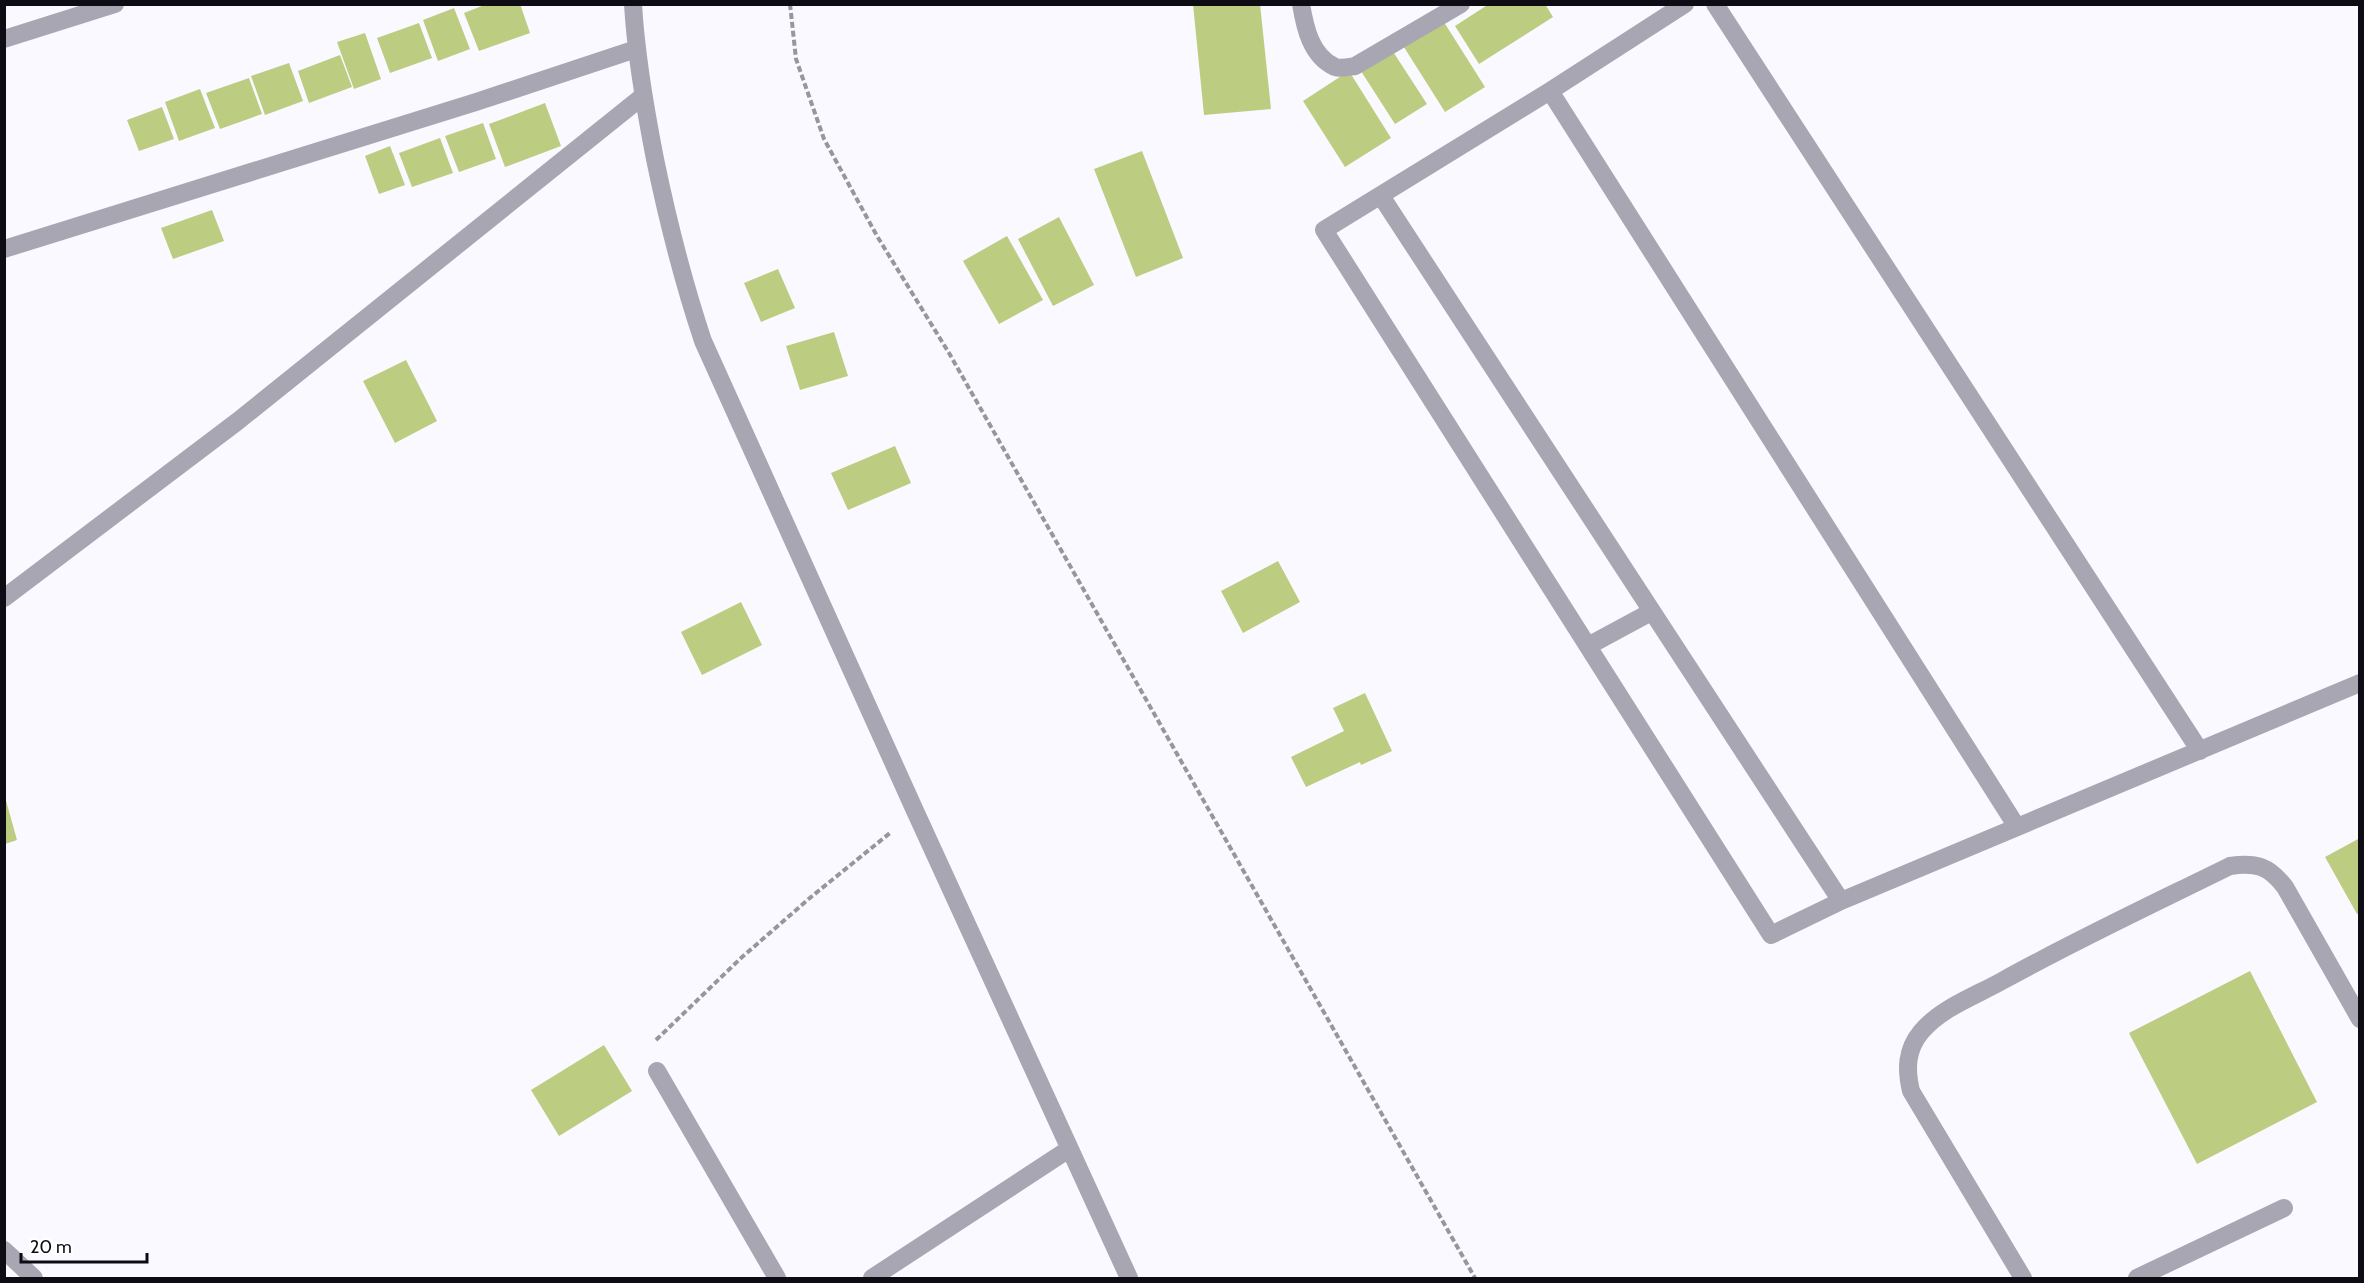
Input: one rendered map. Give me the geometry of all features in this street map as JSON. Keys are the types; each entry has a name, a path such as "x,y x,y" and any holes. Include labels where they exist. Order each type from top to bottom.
{"street":[{"path":"4,39 115,4"},
{"path":"633,4 636,49 643,96 670,233 685,288 704,342 1129,1278"},
{"path":"1301,4 1308,39 1322,58 1337,68 1355,66 1461,4"},
{"path":"1685,4 1551,91 1324,230 1771,935 1841,901 2360,683"},
{"path":"1714,4 2200,751"},
{"path":"4,249 636,49"},
{"path":"1551,91 2017,827"},
{"path":"4,598 238,421 643,96"},
{"path":"1381,196 1841,901"},
{"path":"1588,646 1651,612"},
{"path":"2023,1278 1911,1091 1906,1071 1910,1051 1920,1033 1937,1016 2049,955 2230,866 2245,864 2260,866 2276,875 2285,887 2360,1019"},
{"path":"657,1071 777,1278"},
{"path":"872,1278 1069,1149"},
{"path":"2137,1278 2284,1208"},
{"path":"4,1250 34,1278"}],"path":[{"path":"790,4 796,59 824,139 877,236 949,353 1475,1278"},
{"path":"657,1071 650,1053 658,1036 811,897 916,813"}],"building":[{"path":"487,4 520,4 530,33 479,51 464,13"},
{"path":"1193,4 1260,4 1271,109 1204,115"},
{"path":"1489,4 1545,4 1553,17 1479,64 1455,26"},
{"path":"454,8 470,49 438,61 423,20"},
{"path":"1442,19 1485,87 1445,112 1402,44"},
{"path":"419,23 432,58 390,73 377,38"},
{"path":"365,33 381,79 354,89 337,42"},
{"path":"1390,47 1427,104 1395,124 1359,68"},
{"path":"340,55 352,87 309,103 298,71"},
{"path":"289,63 303,101 265,115 251,76"},
{"path":"1349,71 1391,138 1345,167 1303,101"},
{"path":"249,78 262,114 220,129 206,93"},
{"path":"200,89 215,128 179,141 165,102"},
{"path":"545,103 561,146 505,167 489,124"},
{"path":"162,107 174,139 139,151 127,120"},
{"path":"483,123 496,159 459,172 445,136"},
{"path":"440,138 453,173 412,187 399,153"},
{"path":"390,146 405,185 379,194 365,156"},
{"path":"1142,151 1183,258 1136,277 1094,169"},
{"path":"212,210 224,241 173,259 161,228"},
{"path":"1059,217 1094,285 1053,306 1018,239"},
{"path":"1007,236 1043,300 999,324 963,261"},
{"path":"778,269 795,308 761,322 744,283"},
{"path":"834,332 848,376 800,390 786,346"},
{"path":"406,360 437,421 395,443 363,381"},
{"path":"895,446 911,483 848,510 831,473"},
{"path":"1278,561 1300,602 1243,633 1221,591"},
{"path":"741,602 762,645 702,675 681,632"},
{"path":"1365,693 1392,751 1361,765 1360,762 1306,787 1291,757 1344,731 1333,708"},
{"path":"5,797 17,840 5,844"},
{"path":"2360,838 2360,913 2357,914 2325,857"},
{"path":"2250,971 2317,1102 2197,1164 2129,1033"},
{"path":"604,1045 632,1091 559,1136 531,1090"}]}
